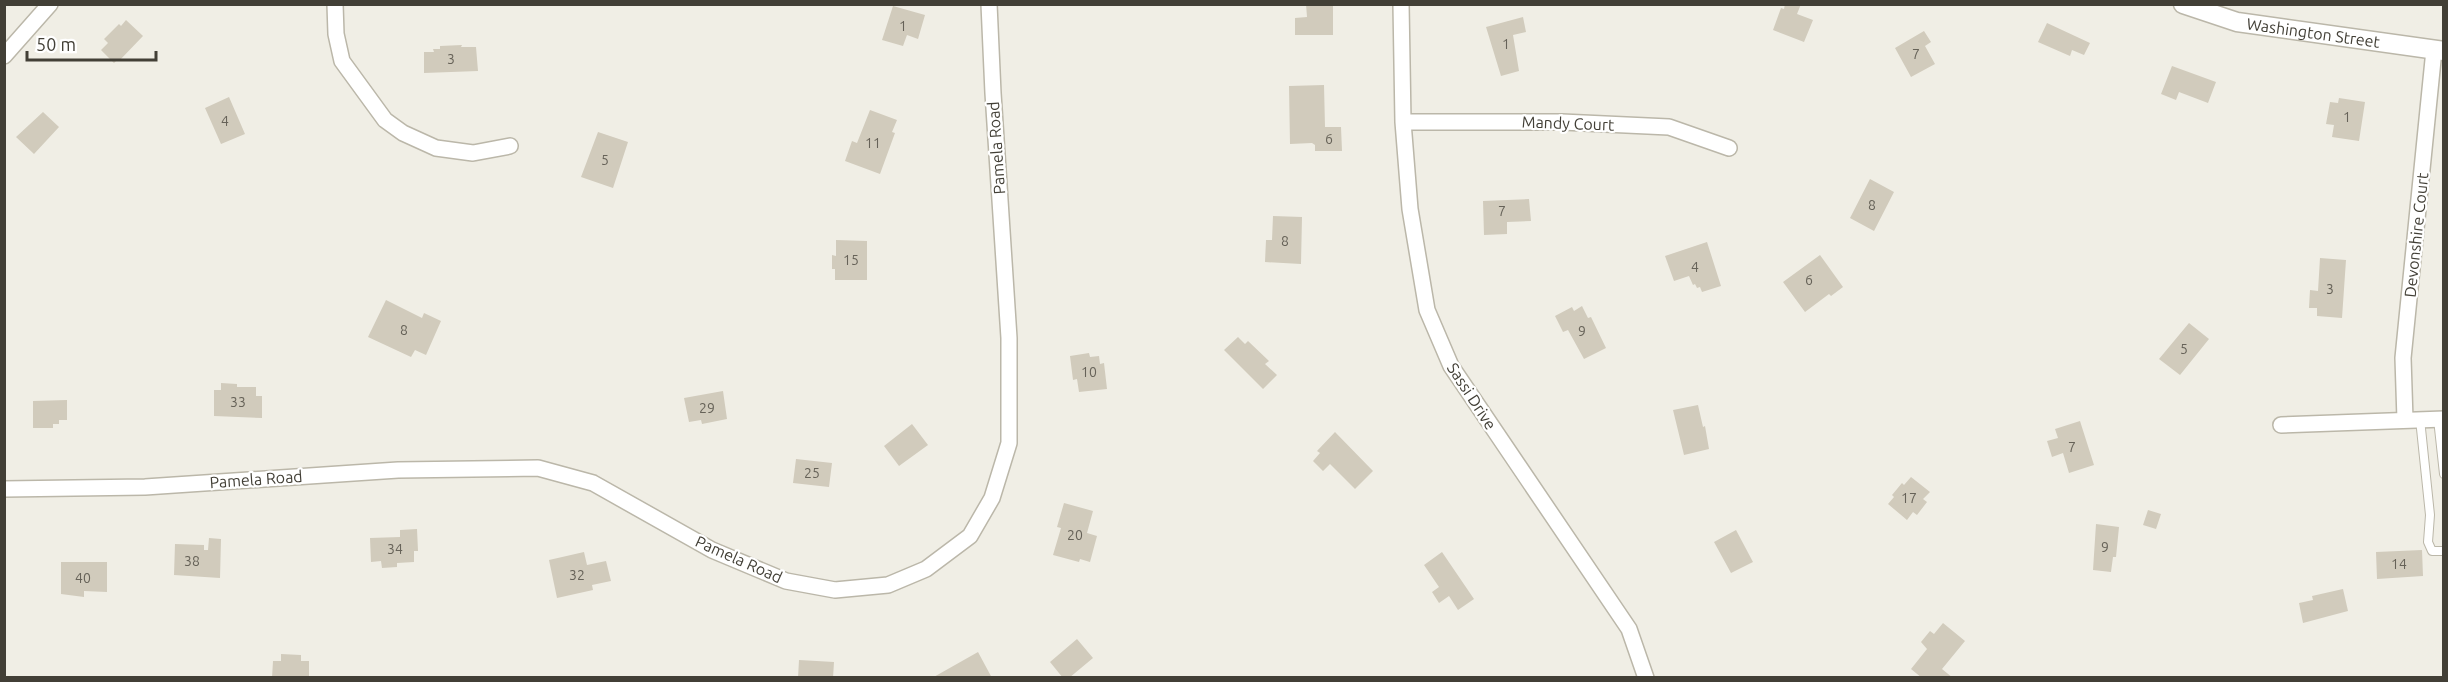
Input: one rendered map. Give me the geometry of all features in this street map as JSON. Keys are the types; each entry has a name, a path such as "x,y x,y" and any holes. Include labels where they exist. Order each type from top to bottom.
{"street":[{"path":"4,56 50,4"},
{"path":"335,4 336,34 342,61 385,120 403,133 436,148 473,153 510,146"},
{"name":"Pamela Road","path":"4,489 145,487 398,470 538,468 593,483 712,550 786,581 835,590 888,585 926,569 970,536 992,498 1009,443 1009,338 989,4"},
{"name":"Sassi Drive","path":"1401,4 1403,122 1410,209 1427,310 1451,366 1629,629 1646,678"},
{"name":"Washington Street","path":"2183,4 2237,22 2439,51"},
{"name":"Devonshire Court","path":"2413,420 2403,358 2439,51"},
{"name":"Mandy Court","path":"1403,122 1563,122 1669,127 1728,148"},
{"path":"2282,425 2441,419"}],"lane":[{"path":"2441,419 2444,474"},
{"path":"2413,420 2430,515 2427,542 2432,551 2444,551"}],"building":[{"path":"1306,4 1333,4 1333,35 1295,35 1295,18 1307,17"},
{"path":"1785,4 1801,4 1797,14 1813,20 1804,42 1773,30 1781,8 1784,9"},
{"path":"893,6 925,15 918,39 907,35 903,46 882,40"},
{"path":"1523,17 1526,32 1513,35 1519,71 1501,76 1486,27"},
{"path":"126,20 143,36 119,61 114,63 101,50 108,43 104,39"},
{"path":"2047,23 2090,43 2084,55 2072,50 2070,56 2038,42"},
{"path":"1924,31 1931,42 1925,46 1935,64 1911,77 1895,48"},
{"path":"462,45 461,47 476,47 478,71 424,73 424,52 434,52 433,49 440,49 440,46"},
{"path":"2172,66 2216,82 2208,103 2179,92 2176,100 2161,94"},
{"path":"1324,85 1325,127 1341,127 1342,151 1315,151 1315,145 1312,143 1290,144 1289,86"},
{"path":"229,97 245,134 221,144 205,108"},
{"path":"2339,98 2365,102 2359,141 2332,137 2334,125 2326,124 2330,102 2338,103"},
{"path":"870,110 897,120 892,132 895,133 880,174 845,161 852,141 857,143"},
{"path":"43,112 59,127 34,154 16,137"},
{"path":"598,132 628,142 613,188 581,177"},
{"path":"1870,179 1894,192 1874,231 1850,218"},
{"path":"1529,199 1531,221 1507,222 1507,234 1484,235 1483,201"},
{"path":"1273,216 1302,217 1301,264 1265,262 1266,240 1272,240"},
{"path":"836,240 867,241 867,280 835,280 832,255 836,256"},
{"path":"1707,242 1721,286 1702,292 1700,287 1693,285 1689,276 1674,281 1665,256"},
{"path":"1820,255 1843,287 1831,296 1829,294 1805,312 1783,282"},
{"path":"2320,258 2346,260 2342,318 2317,316 2317,308 2309,308 2310,290 2318,291"},
{"path":"386,300 422,318 424,313 441,321 426,355 415,350 411,357 368,337"},
{"path":"1582,306 1588,318 1591,317 1606,348 1584,359 1568,330 1563,332 1555,316 1572,307 1574,311"},
{"path":"2189,323 2209,339 2180,375 2159,359"},
{"path":"1238,337 1245,344 1248,341 1269,361 1265,364 1277,375 1263,389 1224,350"},
{"path":"1089,353 1090,357 1099,356 1100,364 1104,363 1107,389 1079,392 1077,379 1073,380 1070,356"},
{"path":"221,383 237,384 237,387 256,387 256,396 262,396 262,418 214,416 214,390 221,390"},
{"path":"723,391 727,419 702,424 701,420 689,422 684,398"},
{"path":"67,400 67,420 59,420 59,424 53,424 53,428 33,428 33,401"},
{"path":"1698,405 1709,449 1684,455 1673,410"},
{"path":"2080,421 2094,465 2069,473 2063,453 2052,457 2047,441 2058,438 2055,429"},
{"path":"912,424 928,445 899,466 884,446"},
{"path":"1335,432 1373,471 1355,489 1330,464 1323,471 1313,461 1320,453 1317,451"},
{"path":"796,459 832,463 829,487 793,483"},
{"path":"1911,477 1930,492 1923,499 1927,502 1917,515 1913,512 1907,520 1888,504 1902,483 1904,485"},
{"path":"1064,503 1093,511 1087,533 1097,536 1090,562 1080,559 1079,562 1053,555 1061,528 1057,527"},
{"path":"2148,510 2161,514 2156,529 2143,525"},
{"path":"2096,524 2119,527 2116,557 2113,557 2111,572 2093,570"},
{"path":"417,529 418,551 414,551 414,562 397,563 397,567 382,568 381,561 371,562 370,538 400,537 400,530"},
{"path":"1736,530 1753,562 1731,573 1714,542"},
{"path":"209,538 221,539 220,578 174,575 175,544 204,545 204,550 208,550"},
{"path":"2422,550 2423,576 2377,579 2376,552"},
{"path":"584,552 587,565 606,561 611,581 592,585 593,590 557,598 549,560"},
{"path":"1442,552 1474,599 1458,610 1449,596 1439,603 1432,592 1439,587 1424,565"},
{"path":"61,562 107,562 107,592 84,591 84,597 61,594"},
{"path":"2343,589 2348,611 2303,623 2299,603 2313,600 2312,596"},
{"path":"1943,623 1965,641 1942,669 1953,678 1922,678 1911,669 1927,649 1921,642 1930,631 1934,634"},
{"path":"1077,639 1093,658 1069,678 1063,678 1050,662"},
{"path":"978,652 992,678 932,678"},
{"path":"281,654 301,655 301,661 309,661 309,678 272,678 273,661 281,661"},
{"path":"799,660 834,662 833,678 798,678"}]}
